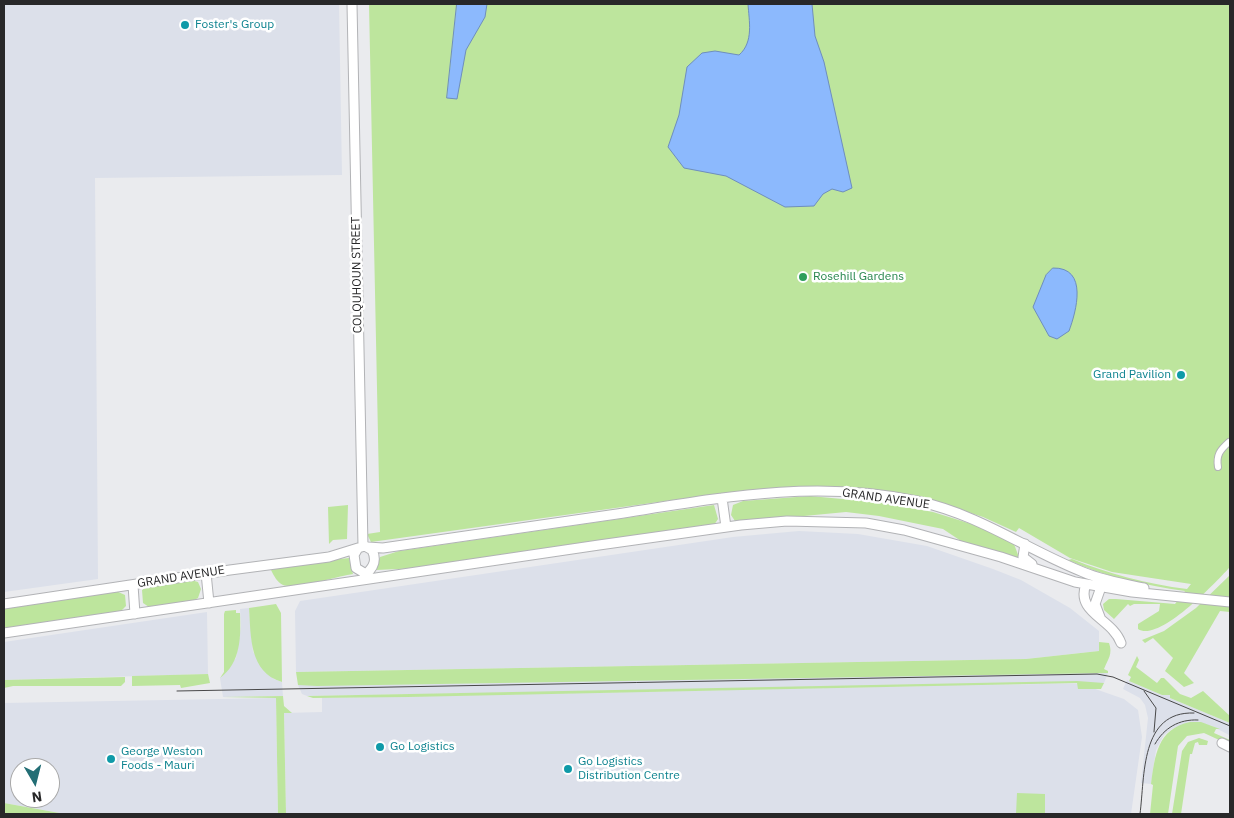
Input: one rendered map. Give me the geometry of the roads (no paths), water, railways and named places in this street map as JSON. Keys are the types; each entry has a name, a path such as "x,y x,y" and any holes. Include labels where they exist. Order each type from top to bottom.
{"street":[{"name":"COLQUHOUN STREET","path":"352,4 363,547"},
{"path":"1218,467 1217,459 1220,449 1229,442"},
{"name":"GRAND AVENUE","path":"4,604 206,573 329,558 363,547 383,548 486,534 722,498 781,491 826,490 917,501 965,514 1096,576 1181,596"},
{"path":"722,498 726,527"},
{"name":"GRAND AVENUE","path":"4,633 726,527 787,521 866,523 937,538 1061,578 1086,584 1230,602"},
{"path":"1025,544 1022,552 1025,560 1061,578"},
{"path":"363,547 375,558 373,567 367,574 359,571 355,564 354,555 363,547"},
{"name":"GRAND AVENUE","path":"294,591 367,574 425,571"},
{"path":"206,573 209,603"},
{"path":"1100,617 1096,612 1095,604 1101,587 1096,576 1086,584 1083,596 1086,604 1100,617 1113,628 1121,643"},
{"path":"133,585 135,614"}],"water":[{"path":"457,4 487,4 485,17 466,50 457,99 447,98"},
{"path":"748,4 812,4 815,36 824,62 852,188 843,192 832,189 823,194 814,206 785,207 726,176 684,168 668,147 679,115 687,67 702,53 715,51 739,55 744,50 750,31"},
{"path":"1053,268 1064,270 1072,275 1076,282 1077,292 1075,313 1069,331 1057,339 1049,336 1033,307 1046,275"}],"tram line":[{"path":"177,691 1097,674 1113,677 1230,726"},
{"path":"1144,691 1156,708 1154,732"},
{"path":"1140,814 1145,765 1155,734 1163,723 1176,715 1194,713"},
{"path":"1155,744 1163,733 1178,723 1198,720"}],"place":[{"name":"Foster's Group","path":"185,25"},
{"name":"Rosehill Gardens","path":"803,277"},
{"name":"Grand Pavilion","path":"1181,375"},
{"name":"Go Logistics","path":"380,747"},
{"name":"George Weston Foods - Mauri","path":"111,759"},
{"name":"Go Logistics Distribution Centre","path":"568,769"}]}
